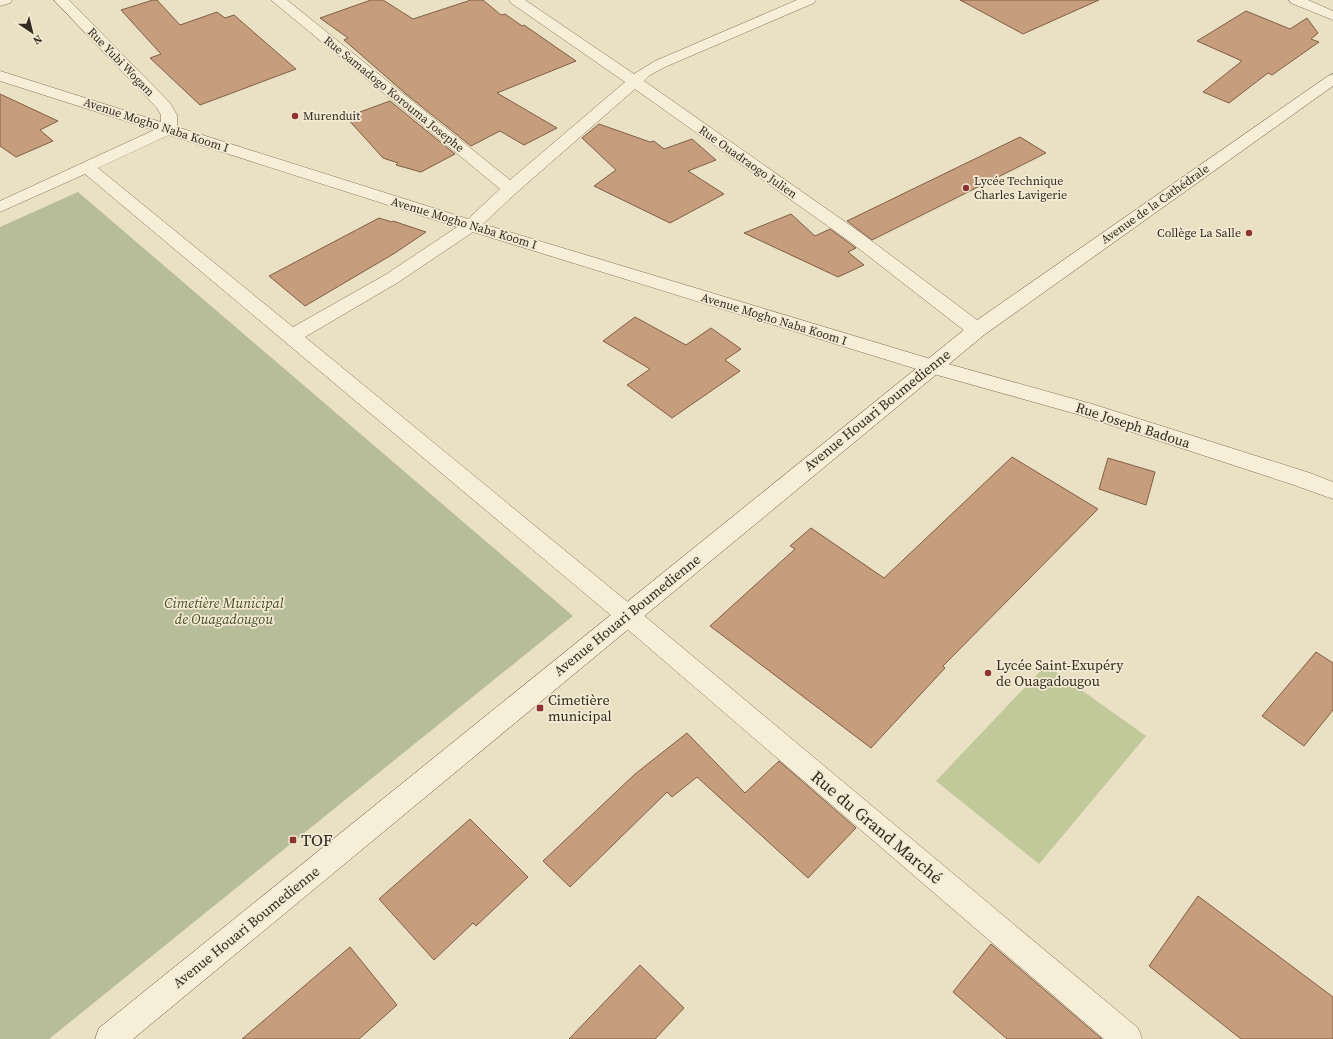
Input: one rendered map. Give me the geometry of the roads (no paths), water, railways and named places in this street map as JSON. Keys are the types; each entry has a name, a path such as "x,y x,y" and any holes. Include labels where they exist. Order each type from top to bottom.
{"street":[{"path":"0,2 5,0"},
{"name":"Rue Yubi Wogam","path":"61,0 164,106 169,116 169,129"},
{"name":"Rue Samadogo Korouma Josephe","path":"278,0 510,189"},
{"name":"Rue Ouadraogo Julien","path":"516,0 634,81 855,237 976,330"},
{"path":"291,337 391,279 471,226 510,189 645,72 660,64 809,0"},
{"path":"1296,0 1333,16"},
{"name":"Avenue Mogho Naba Koom I","path":"0,76 471,226 930,366"},
{"name":"Avenue de la Cathédrale","path":"976,330 1333,79"},
{"path":"0,207 88,168 169,129"},
{"name":"Rue du Grand Marché","path":"88,168 627,615 1128,1039"},
{"name":"Avenue Houari Boumedienne","path":"110,1039 930,366 976,330"},
{"name":"Rue Joseph Badoua","path":"930,366 1085,410 1302,479 1333,491"}],"place":[{"name":"Murenduit","path":"295,116"},
{"name":"Lycée Technique Charles Lavigerie","path":"966,188"},
{"name":"Collège La Salle","path":"1249,233"},
{"name":"Lycée Saint-Exupéry de Ouagadougou","path":"988,673"},
{"name":"Cimetière municipal","path":"540,708"},
{"name":"TOF","path":"293,840"}],"park label":[{"name":"Cimetière Municipal de Ouagadougou","path":"224,612"}]}
